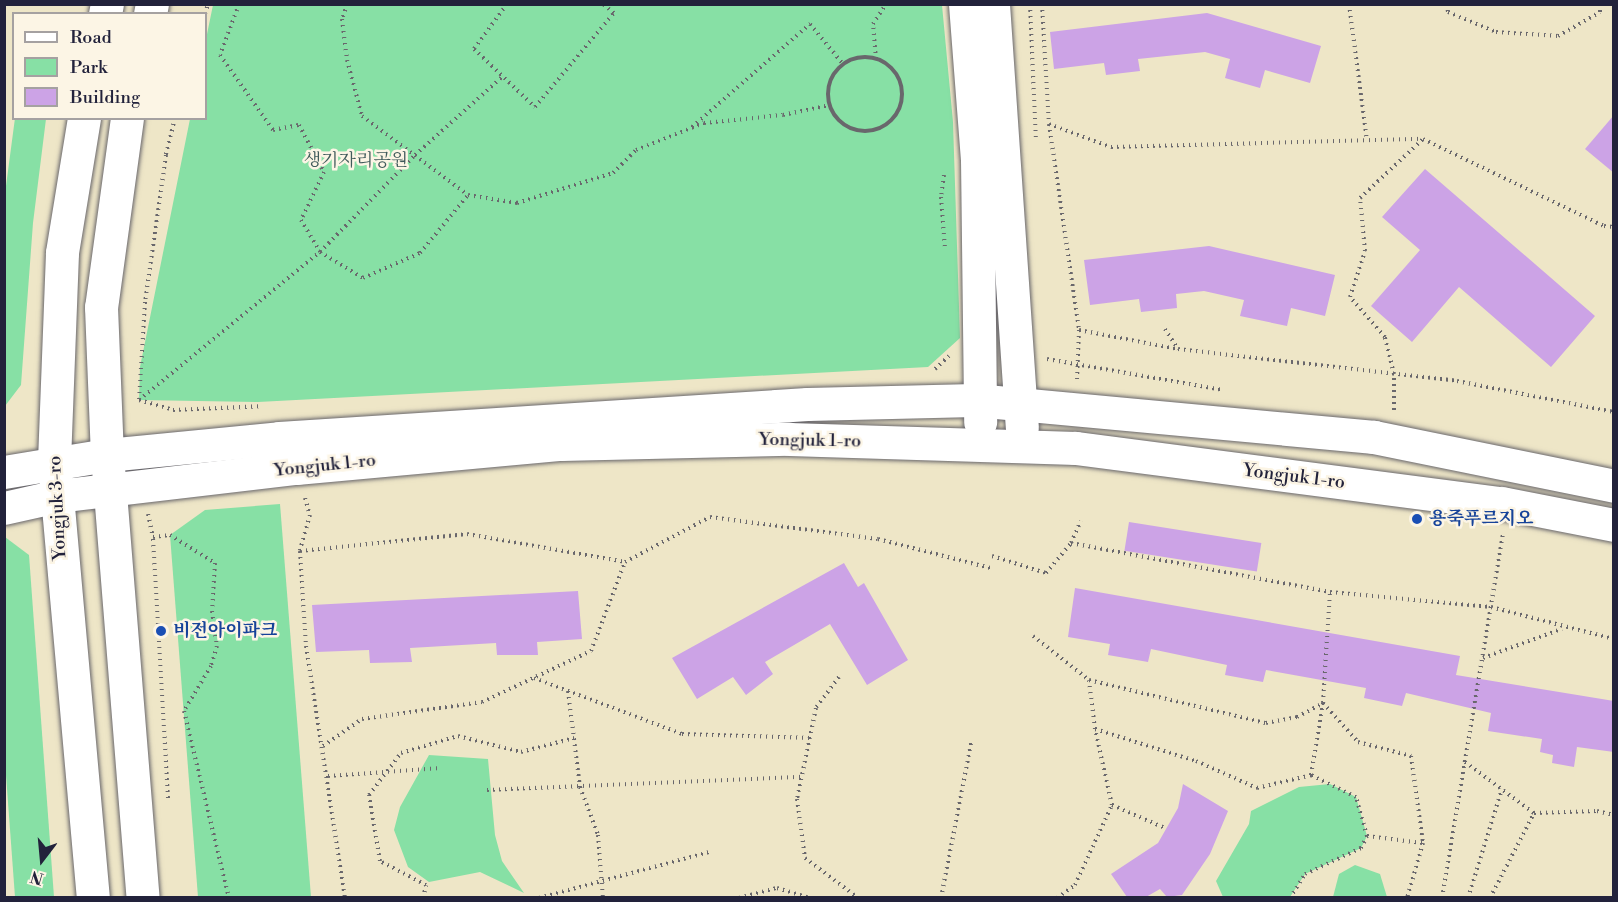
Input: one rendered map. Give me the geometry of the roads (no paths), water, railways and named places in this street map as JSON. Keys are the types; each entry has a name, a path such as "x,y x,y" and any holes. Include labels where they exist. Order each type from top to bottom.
{"street":[{"path":"965,4 977,159 981,445"},
{"path":"993,4 1024,447"},
{"name":"Yongjuk 3-ro","path":"84,120 62,253 54,462 93,897"},
{"path":"127,120 101,307 107,455 143,897"},
{"path":"4,472 107,455 279,438 807,404 980,401 1374,437 1614,486"},
{"name":"Yongjuk 1-ro","path":"4,508 57,496 296,468 561,444 789,439 1077,448 1502,503 1614,525"}],"place":[{"name":"용죽푸르지오","path":"1417,519"},
{"name":"비전아이파크","path":"161,631"}],"park label":[{"name":"생기자리공원","path":"356,161"}]}
